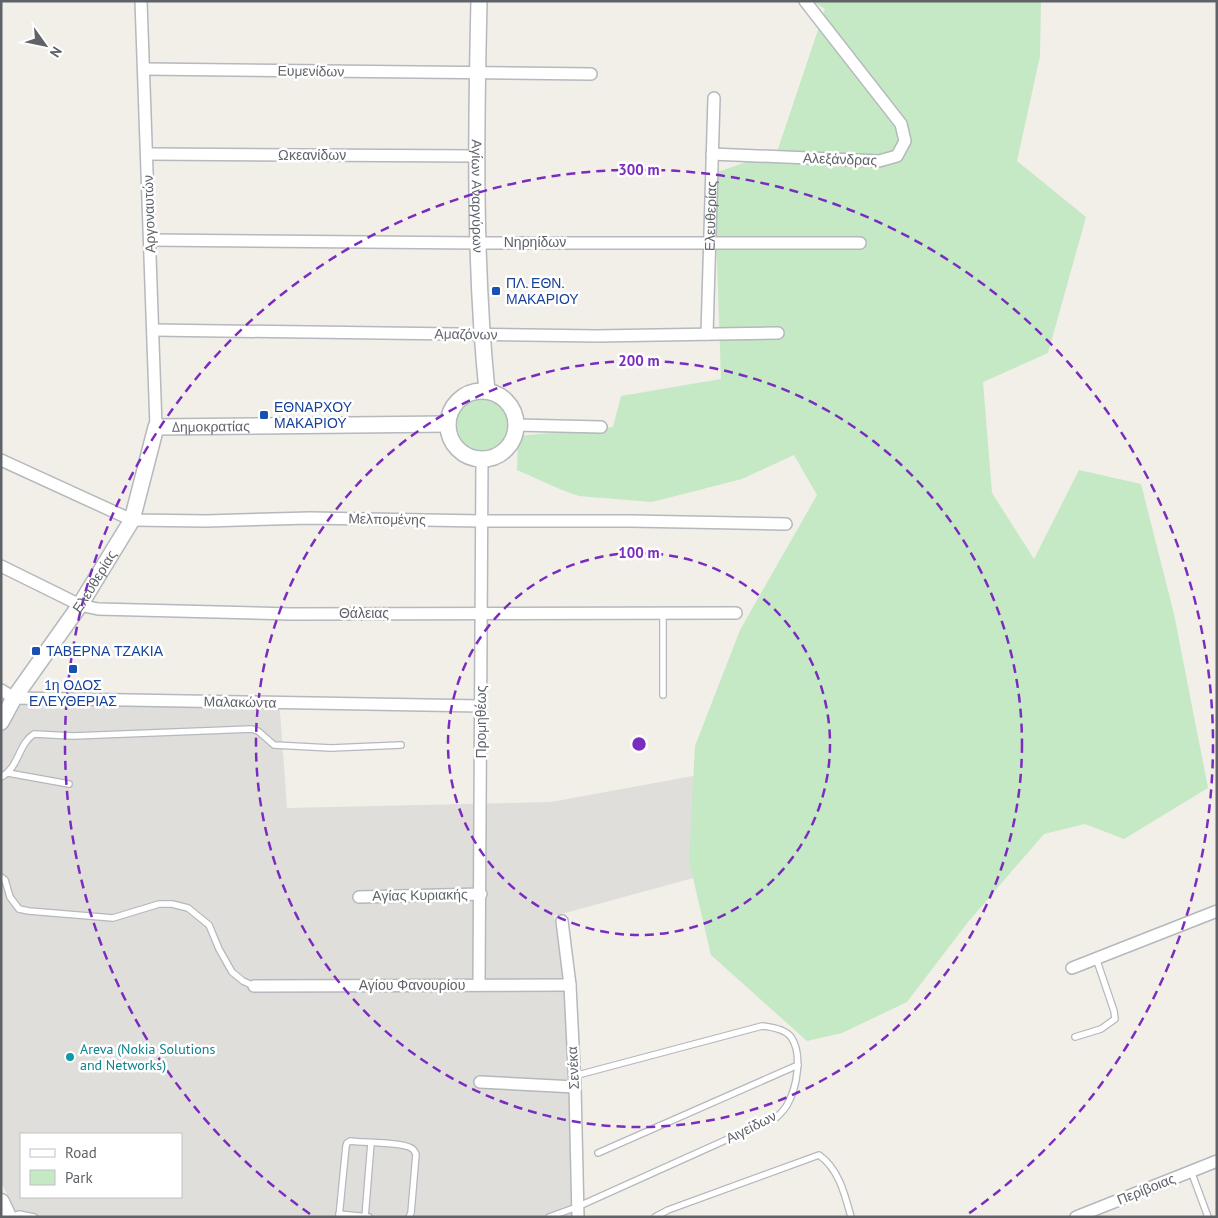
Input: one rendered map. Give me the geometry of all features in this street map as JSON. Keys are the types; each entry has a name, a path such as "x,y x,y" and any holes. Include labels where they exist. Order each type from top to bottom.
{"main road":[{"path":"1,1202 10,1217"}],"street":[{"name":"Αργοναυτών","path":"141,1 156,427"},
{"name":"Αγίων Αναργύρων","path":"479,1 477,73 478,243 481,334 487,391"},
{"name":"Αλεξάνδρας","path":"712,154 879,161 897,156 905,142 901,124 805,1"},
{"name":"Ευμενίδων","path":"144,68 591,74"},
{"name":"Ελευθερίας","path":"707,334 714,98"},
{"name":"Ωκεανίδων","path":"147,154 477,156"},
{"name":"Νηρηίδων","path":"150,240 478,243 860,243"},
{"name":"Αμαζόνων","path":"154,330 597,336 778,333"},
{"path":"476,391 487,391 499,395 507,402 513,412 516,425 515,433 503,452 493,457 482,459 471,457 461,452 453,444 448,433 448,424 450,411 456,402 465,395 476,391"},
{"name":"Δημοκρατίας","path":"156,427 448,424"},
{"path":"516,425 600,427"},
{"name":"Ελευθερίας","path":"1,722 8,694 80,605 132,520 156,427"},
{"name":"Προμηθέως","path":"479,985 482,459"},
{"name":"Μελπομένης","path":"1,460 132,520 206,521 310,518 786,524"},
{"name":"Θάλειας","path":"1,566 80,605 98,609 291,614 736,613"},
{"name":"Μαλακώντα","path":"8,694 481,706"},
{"name":"Αγίας Κυριακής","path":"359,897 481,894"},
{"path":"1072,968 1217,912"},
{"name":"Σενέκα","path":"562,921 570,984 578,1212"},
{"name":"Αγίου Φανουρίου","path":"254,986 570,984"},
{"path":"480,1082 574,1081"},
{"name":"Περίβοιας","path":"1076,1217 1217,1161"}],"lane":[{"path":"663,614 663,695"},
{"path":"1,777 8,773 26,741 34,734 73,736 252,729 258,731 274,745 331,748 401,745"},
{"path":"8,773 69,784"},
{"path":"1,877 5,880 10,897 19,909 29,911 113,918 159,904 172,904 188,908 209,925 232,972 243,981 254,986"},
{"path":"1075,1037 1101,1029 1115,1019 1096,958"},
{"name":"Αιγείδων","path":"549,1217 578,1212 777,1117 787,1105 793,1091 798,1065 798,1053 790,1036 776,1028 762,1026 574,1081"},
{"path":"598,1153 798,1065"},
{"path":"369,1217 339,1216 347,1143 350,1141 394,1145 414,1150 416,1154 411,1213 409,1217"},
{"path":"365,1217 371,1143"},
{"path":"655,1217 668,1210 819,1155 827,1160 843,1189 851,1217"},
{"path":"1191,1171 1208,1217"},
{"path":"10,1217 19,1214 34,1217"}],"shaded area":[{"path":"8,693 279,698 287,808 551,802 709,773 708,874 554,916 566,999 574,1217 18,1217 1,1182 1,705"}],"green space":[{"path":"812,1 1041,1 1040,56 1017,161 1086,217 1048,353 983,382 992,493 1034,559 1079,470 1141,484 1174,614 1208,788 1124,839 1085,824 1044,834 968,922 907,1002 842,1033 807,1041 711,955 689,861 695,746 740,630 817,495 794,455 742,479 652,502 579,496 517,470 518,436 613,427 621,396 721,379 714,173 777,152 825,9"},
{"path":"477,398 487,398 501,405 508,419 508,429 501,443 487,450 477,450 467,446 460,439 456,429 456,419 460,409 467,402"}],"place":[{"name":"ΠΛ. ΕΘΝ. ΜΑΚΑΡΙΟΥ","path":"496,291"},
{"name":"ΕΘΝΑΡΧΟΥ ΜΑΚΑΡΙΟΥ","path":"264,415"},
{"name":"ΤΑΒΕΡΝΑ ΤΖΑΚΙΑ","path":"36,651"},
{"name":"1η ΟΔΟΣ ΕΛΕΥΘΕΡΙΑΣ","path":"73,669"},
{"name":"Areva (Nokia Solutions and Networks)","path":"70,1057"}]}
